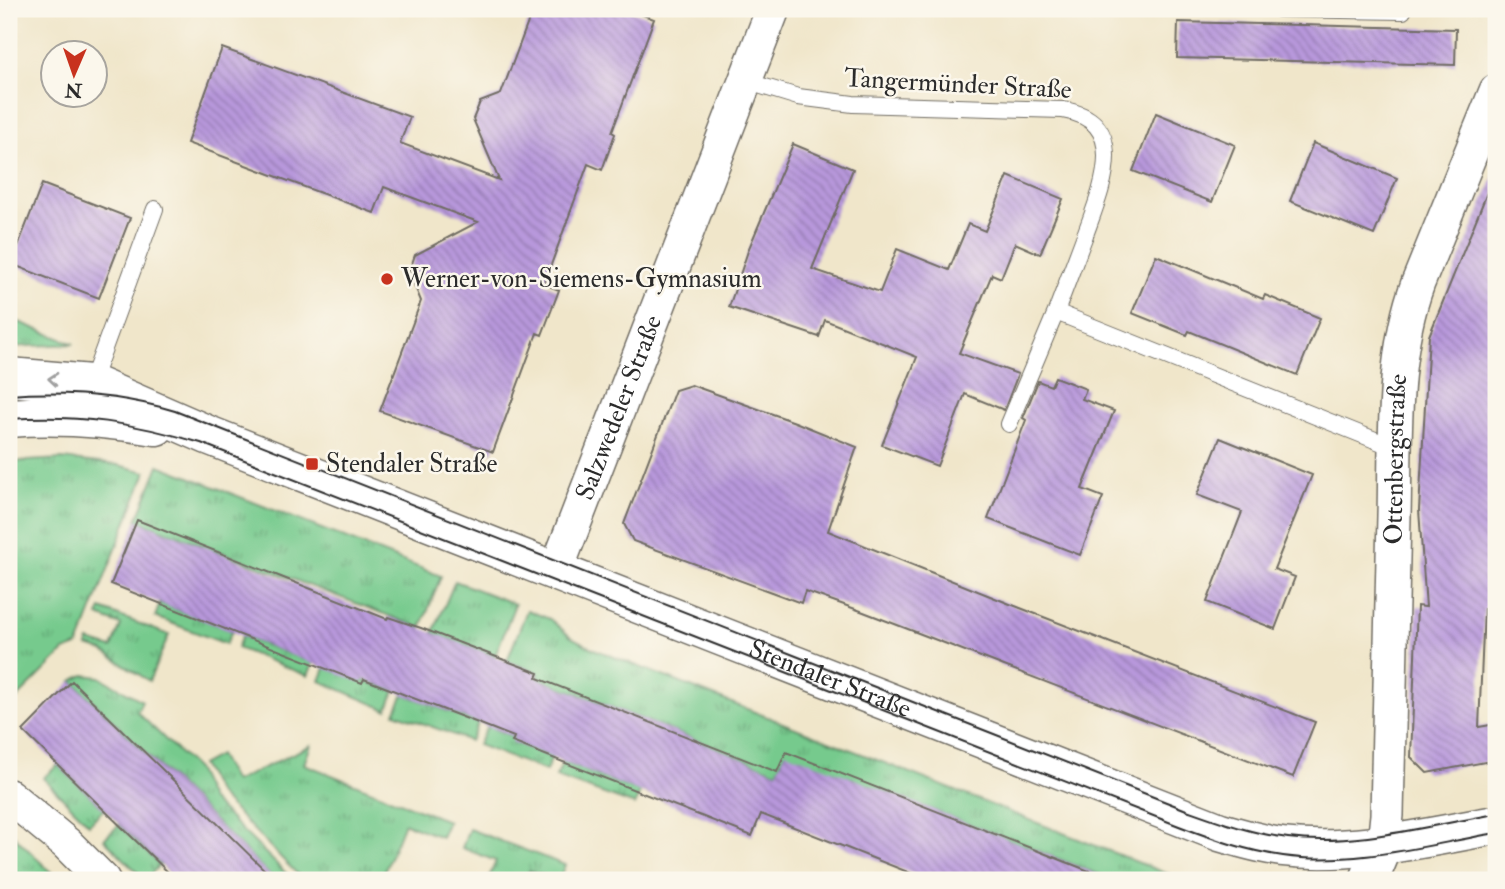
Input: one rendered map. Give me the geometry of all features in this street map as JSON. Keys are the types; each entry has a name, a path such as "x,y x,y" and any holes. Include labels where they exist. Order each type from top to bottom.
{"street":[{"name":"Salzwedeler Straße","path":"556,571 774,9"},
{"name":"Ottenbergstraße","path":"1384,845 1387,815 1395,447 1400,361 1409,309 1496,92"},
{"name":"Stendaler Straße","path":"9,377 91,384 208,436 1220,832 1283,847 1314,849 1384,845 1496,825"},
{"name":"Stendaler Straße","path":"9,418 47,415 123,420 208,436"},
{"path":"9,796 66,844 103,880"},
{"path":"1369,880 1384,845"}],"lane":[{"path":"1279,9 1403,9"},
{"name":"Tangermünder Straße","path":"745,81 785,94 826,102 1063,110 1080,114 1099,130 1105,144 1105,174 1056,312 1009,425"},
{"path":"91,384 155,209"},
{"path":"1056,312 1395,447"}],"green space":[{"path":"9,318 74,344 9,347"},
{"path":"62,459 118,465 146,472 78,646 64,651 9,706 9,462"},
{"path":"159,465 441,576 421,628 137,520"},
{"path":"455,581 515,604 495,656 433,633"},
{"path":"160,603 232,631 226,644 155,617"},
{"path":"101,609 169,635 149,681 103,651 87,646 89,641 112,648 121,625 98,616"},
{"path":"527,610 550,619 571,637 594,649 1183,880 1113,880 786,753 777,772 537,678 539,673 507,661"},
{"path":"242,636 313,663 308,676 237,648"},
{"path":"325,668 395,691 387,710 320,681"},
{"path":"84,675 100,677 142,701 137,712 196,769 210,799 293,880 275,880 72,681"},
{"path":"404,694 478,723 470,741 395,713"},
{"path":"487,726 514,737 513,742 552,757 546,771 478,745"},
{"path":"311,745 304,764 448,821 441,837 404,823 381,880 303,880 218,794 201,765 219,755 234,782"},
{"path":"563,762 640,792 635,805 556,777"},
{"path":"58,765 104,809 89,824 43,778"},
{"path":"119,825 160,865 145,880 104,839"},
{"path":"469,829 565,865 559,880 529,871 525,880 488,880 496,861 462,848"},
{"path":"9,831 59,880 9,880"}],"building":[{"path":"533,9 627,9 654,19 612,132 615,134 602,170 588,164 544,284 559,290 542,335 537,333 493,452 380,411 421,301 409,272 415,255 478,222 384,187 374,213 187,143 222,48 410,117 400,143 499,180 473,119 480,102 501,94"},
{"path":"1178,22 1456,29 1455,65 1177,58"},
{"path":"1156,113 1235,145 1212,202 1133,171"},
{"path":"1313,143 1397,178 1374,235 1290,201"},
{"path":"793,144 853,169 812,269 880,292 897,249 949,270 968,224 985,231 1008,176 1063,199 1040,254 1015,243 1001,278 992,274 959,353 1018,374 1004,410 965,394 937,466 882,445 917,357 825,320 819,337 729,307 749,248"},
{"path":"1495,173 1496,369 1490,508 1496,609 1484,609 1479,727 1496,724 1496,760 1427,773 1411,757 1417,606 1426,607 1419,510 1429,336"},
{"path":"42,184 130,218 99,298 11,264"},
{"path":"1156,255 1263,299 1265,295 1320,318 1297,375 1189,331 1187,335 1132,313"},
{"path":"1055,377 1086,389 1082,399 1114,411 1082,489 1103,497 1080,555 988,519 1038,381 1051,386"},
{"path":"691,385 857,447 828,531 1315,722 1293,777 861,611 805,591 801,603 633,541 624,524 675,390"},
{"path":"1220,438 1312,475 1274,569 1295,577 1275,629 1207,602 1242,512 1197,495"},
{"path":"137,520 387,619 388,617 421,628 539,673 537,678 777,772 786,752 1107,880 928,880 761,814 752,836 512,742 514,737 364,679 362,683 111,584"},
{"path":"72,681 275,880 176,880 23,731"}],"tram line":[{"path":"9,395 93,396 134,401 175,411 1184,809 1248,830 1288,838 1339,840 1392,834 1496,814"},
{"path":"9,419 83,419 129,425 201,443 1179,826 1243,848 1283,856 1336,858 1390,853 1496,833"}],"place":[{"name":"Werner-von-Siemens-Gymnasium","path":"387,279"},
{"name":"Stendaler Straße","path":"312,464"}]}
